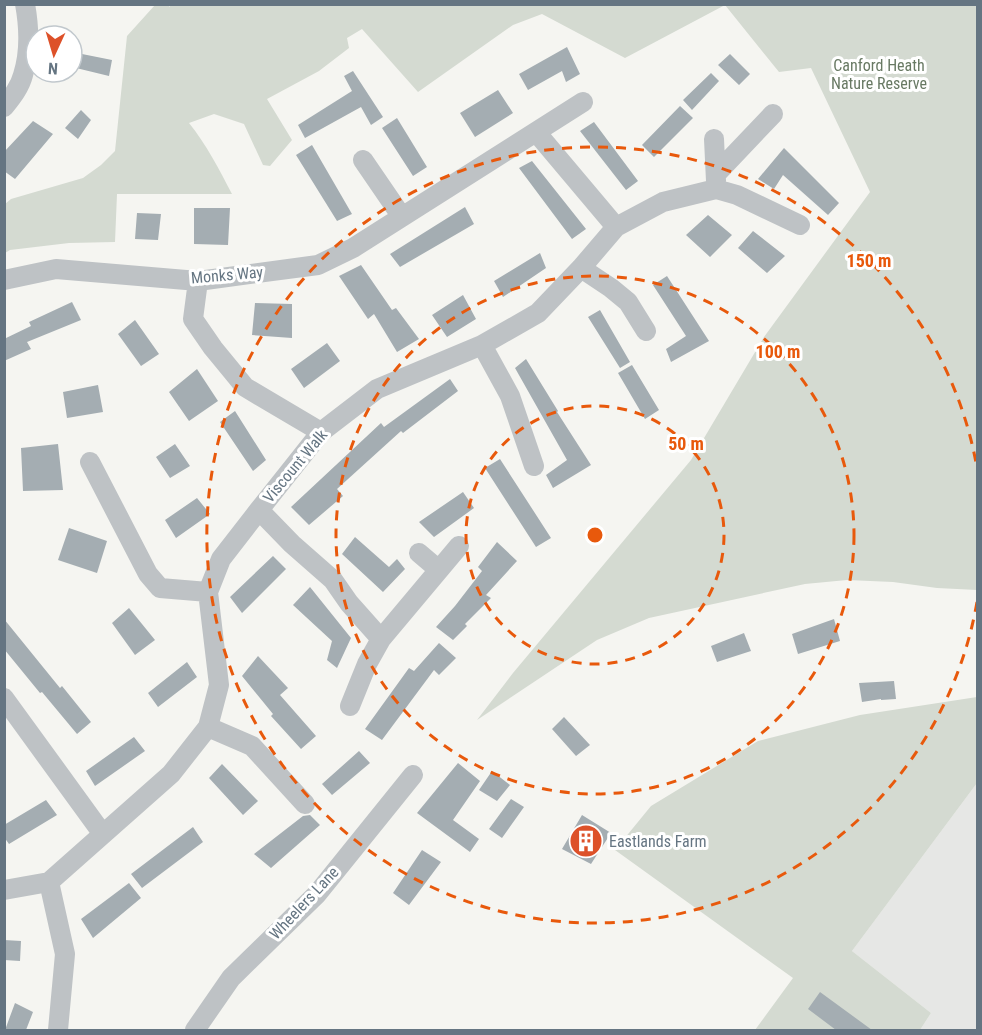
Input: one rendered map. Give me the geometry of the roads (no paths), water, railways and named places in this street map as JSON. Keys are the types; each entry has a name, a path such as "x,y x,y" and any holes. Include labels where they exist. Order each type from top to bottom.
{"street":[{"path":"4,107 15,92 23,75 27,57 28,33 25,4"},
{"name":"Monks Way","path":"4,280 56,269 198,281 318,265 353,248 583,102"},
{"path":"716,182 773,114"},
{"path":"536,132 616,227"},
{"path":"714,139 716,182"},
{"path":"363,160 402,217"},
{"path":"716,182 800,225"},
{"name":"Viscount Walk","path":"49,882 171,774 208,727 219,685 208,592 221,559 321,432 377,389 482,345 538,313 616,227 663,202 716,182"},
{"path":"581,268 628,302 646,331"},
{"path":"198,281 193,319 219,356 245,387 321,432"},
{"path":"482,345 510,396 534,466"},
{"path":"90,462 148,574 160,588 208,592"},
{"path":"259,510 292,544 333,580 349,603 381,639"},
{"path":"350,706 367,664 381,639 459,546"},
{"path":"419,553 439,570"},
{"path":"4,698 102,833"},
{"path":"208,727 252,746 304,804"},
{"name":"Wheelers Lane","path":"195,1030 231,978 317,894 413,775"},
{"path":"4,890 49,882 65,954 58,1030"}],"place":[{"name":"Eastlands Farm","path":"586,841"}],"park label":[{"name":"Canford Heath Nature Reserve","path":"879,74"}]}
